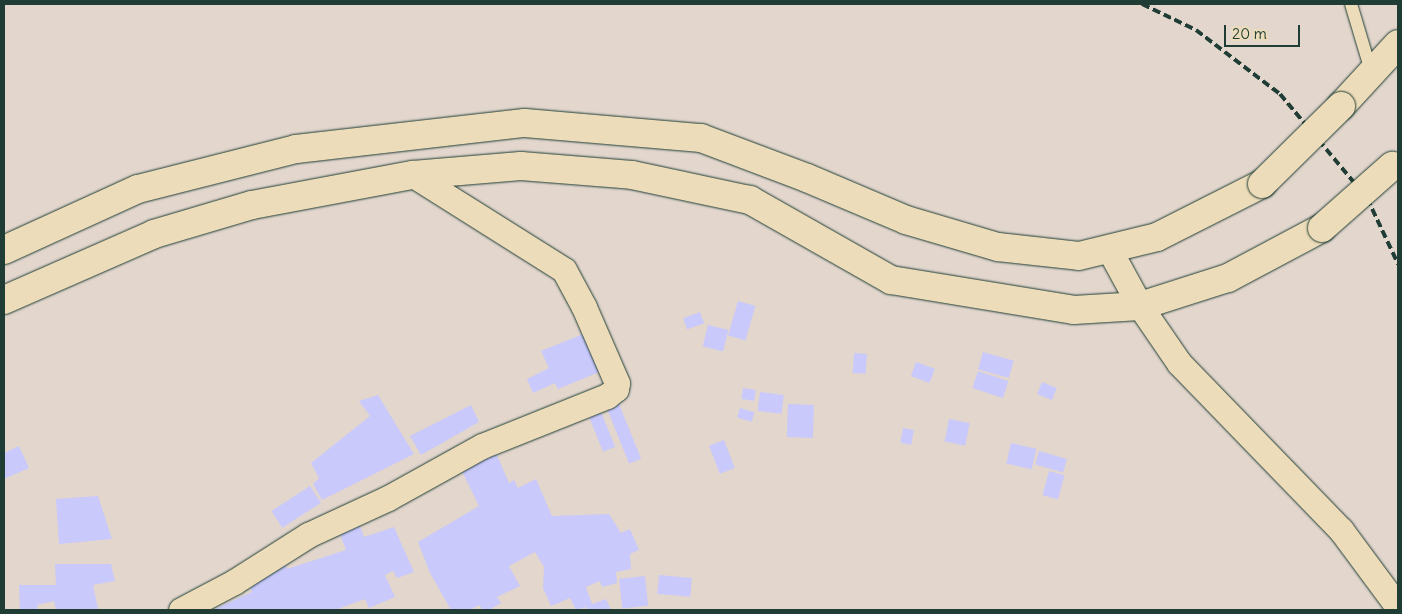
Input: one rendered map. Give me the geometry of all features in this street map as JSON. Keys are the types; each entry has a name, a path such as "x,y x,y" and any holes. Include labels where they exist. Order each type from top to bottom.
{"main road":[{"path":"4,250 138,189 296,149 524,123 701,138 807,178 906,220 998,247 1079,256 1110,251 1157,237 1262,184 1341,106 1371,71 1398,44"},
{"path":"4,300 163,231 252,205 413,175 521,166 632,175 750,200 891,280 1074,310 1140,306 1228,278 1322,228 1395,162"}],"street":[{"path":"181,610 234,582 308,535 388,498 482,446 607,396 616,389 617,383 584,307 564,270 413,175"},
{"path":"1110,251 1140,306 1179,363 1340,530 1398,607"}],"lane":[{"path":"1350,4 1371,71"}],"building":[{"path":"738,301 755,306 745,341 728,336"},
{"path":"700,312 704,323 687,329 683,318"},
{"path":"708,325 728,330 723,351 703,346"},
{"path":"588,332 604,370 558,389 555,383 533,393 527,379 549,368 541,351"},
{"path":"983,352 1014,361 1009,378 978,369"},
{"path":"854,353 867,354 866,374 853,373"},
{"path":"916,362 935,369 930,383 911,376"},
{"path":"978,371 1008,381 1003,398 972,388"},
{"path":"1042,382 1057,388 1052,400 1037,394"},
{"path":"743,388 756,390 754,401 741,399"},
{"path":"760,392 784,395 782,414 758,411"},
{"path":"378,395 414,454 322,500 313,484 319,478 311,463 370,416 359,401"},
{"path":"619,404 641,459 629,464 607,409"},
{"path":"788,404 814,405 813,438 787,437"},
{"path":"471,405 479,422 421,455 410,436"},
{"path":"599,407 615,447 603,452 587,412"},
{"path":"740,408 754,412 752,422 737,418"},
{"path":"949,419 970,423 965,446 945,442"},
{"path":"903,428 914,430 911,445 900,443"},
{"path":"724,440 735,468 720,474 709,446"},
{"path":"1011,443 1036,449 1032,469 1006,463"},
{"path":"19,446 29,468 4,479 4,453"},
{"path":"493,446 509,483 514,480 518,488 536,479 552,516 609,514 621,533 630,529 639,550 630,554 631,569 616,572 617,583 602,587 600,581 586,587 592,604 606,599 611,610 588,610 586,607 576,610 570,598 551,606 543,588 544,567 535,552 509,566 520,586 497,597 501,603 489,610 483,610 479,605 470,610 451,610 430,573 418,542 479,506 457,461"},
{"path":"1039,451 1067,459 1063,472 1035,464"},
{"path":"1049,471 1064,475 1058,499 1043,495"},
{"path":"310,486 321,503 282,528 271,511"},
{"path":"98,496 112,539 59,544 56,499"},
{"path":"358,521 364,537 394,527 414,572 397,578 393,571 385,575 395,597 369,608 365,599 335,610 213,610 252,592 248,580 285,564 287,569 346,550 338,529"},
{"path":"55,564 111,564 115,581 93,585 98,609 56,610 54,601 37,605 38,610 20,610 19,585 56,585"},
{"path":"659,575 692,578 690,597 657,594"},
{"path":"645,576 648,606 622,609 619,579"}],"railway":[{"path":"1142,4 1196,30 1280,94 1367,198 1398,264"}]}
